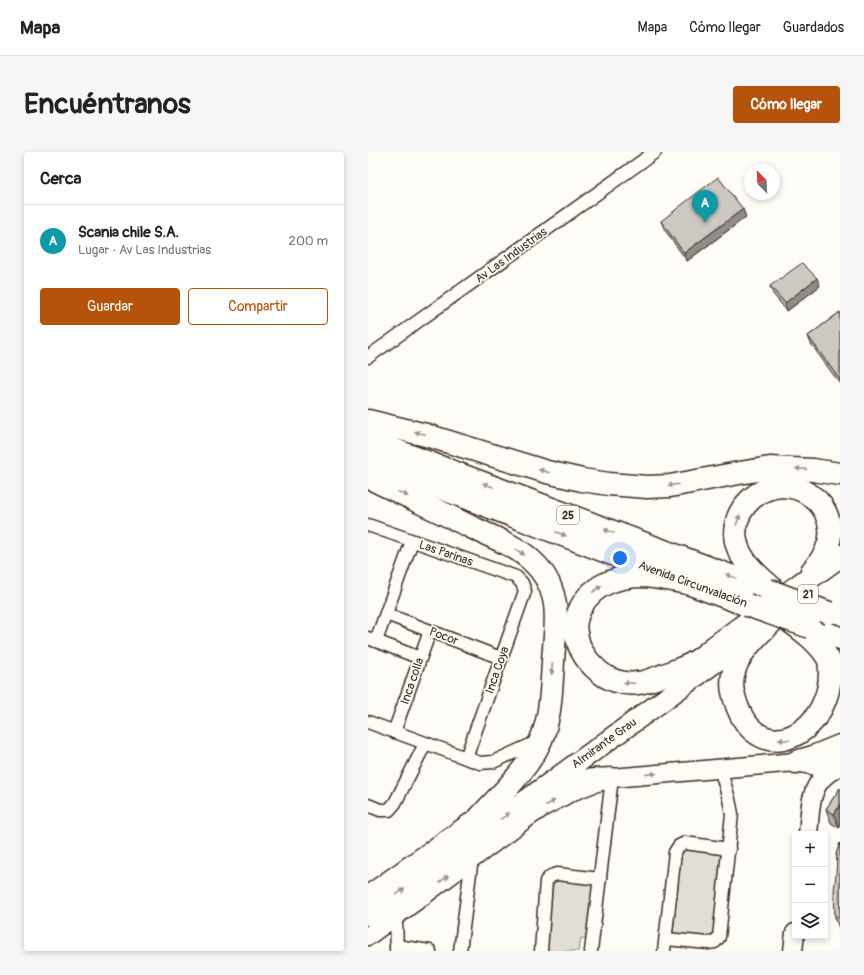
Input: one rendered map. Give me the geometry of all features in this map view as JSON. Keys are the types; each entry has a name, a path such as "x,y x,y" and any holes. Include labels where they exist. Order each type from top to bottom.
{"highway":[{"path":"368,421 426,434 547,472 582,480 609,484 647,487 670,486 770,468 805,469 840,474"},
{"name":"Avenida Circunvalación","path":"368,440 780,590 835,616"},
{"name":"Avenida Circunvalación","path":"368,460 781,619 840,638"},
{"path":"368,477 513,548 524,555 532,561 544,575 553,595 556,614 549,709 540,741 522,771 481,816"},
{"path":"775,486 800,489 814,497 824,509 830,527 830,540 816,567 780,590 750,567 741,555 735,535 737,520 748,501 755,495 775,486"},
{"name":"Almirante Grau","path":"781,619 780,590 840,556"},
{"name":"Almirante Grau","path":"693,663 781,619 840,571"},
{"path":"688,583 642,576 621,578 611,581 602,585 589,595 577,617 575,625 576,633 584,655 594,667 606,677 622,682 634,683 649,681 693,663"},
{"path":"781,619 822,650 829,659 838,684 838,692 834,706 830,714 819,728 813,733 787,740 770,738 754,729 739,710 732,687 734,670 737,662 747,647 781,619"},
{"path":"796,762 813,757 839,759"}],"main road":[{"name":"Almirante Grau","path":"368,915 781,619"},
{"name":"Almirante Grau","path":"368,896 532,781 693,663"},
{"path":"532,796 544,790 571,781 612,778"},
{"path":"420,898 425,874"}],"street":[{"name":"Av Las Industrias","path":"368,357 655,152"},
{"name":"Las Parinas","path":"368,525 516,577 522,582"},
{"path":"412,541 386,614 372,640 420,658"},
{"name":"Inca Coya","path":"466,758 525,591 522,582"},
{"name":"Pocor","path":"386,614 501,658"},
{"name":"Inca colla","path":"394,732 430,631"},
{"path":"368,722 480,763 493,762 540,741"},
{"path":"368,806 380,810 389,810 395,803 425,744"},
{"path":"812,799 820,781 830,772 839,759"},
{"path":"796,762 808,776 812,788 808,831"},
{"name":"Almirante Grau","path":"368,936 528,817 558,798 579,788 612,778 796,762"},
{"path":"720,768 732,814 729,849 719,937 715,942 665,945 676,852 679,846 685,843 729,849"},
{"path":"591,951 612,778"},
{"path":"460,951 472,858"},
{"path":"541,951 546,881 551,876 557,874 600,879"},
{"path":"395,916 397,928 396,949 430,951"},
{"path":"793,951 794,939"}],"shaded area":[{"path":"682,848 723,852 714,938 673,934"},
{"path":"563,877 589,880 595,889 590,939 581,938 579,951 546,951 553,884"}],"building":[{"path":"718,177 743,209 684,253 661,221"},
{"path":"802,263 817,278 785,303 770,286"},
{"path":"840,312 840,380 808,336"},
{"path":"840,788 840,805 834,814 826,809"},
{"path":"840,843 840,917 835,917 834,891 836,854"}],"place":[{"name":"Scania chile S.A.","path":"705,223"}]}
